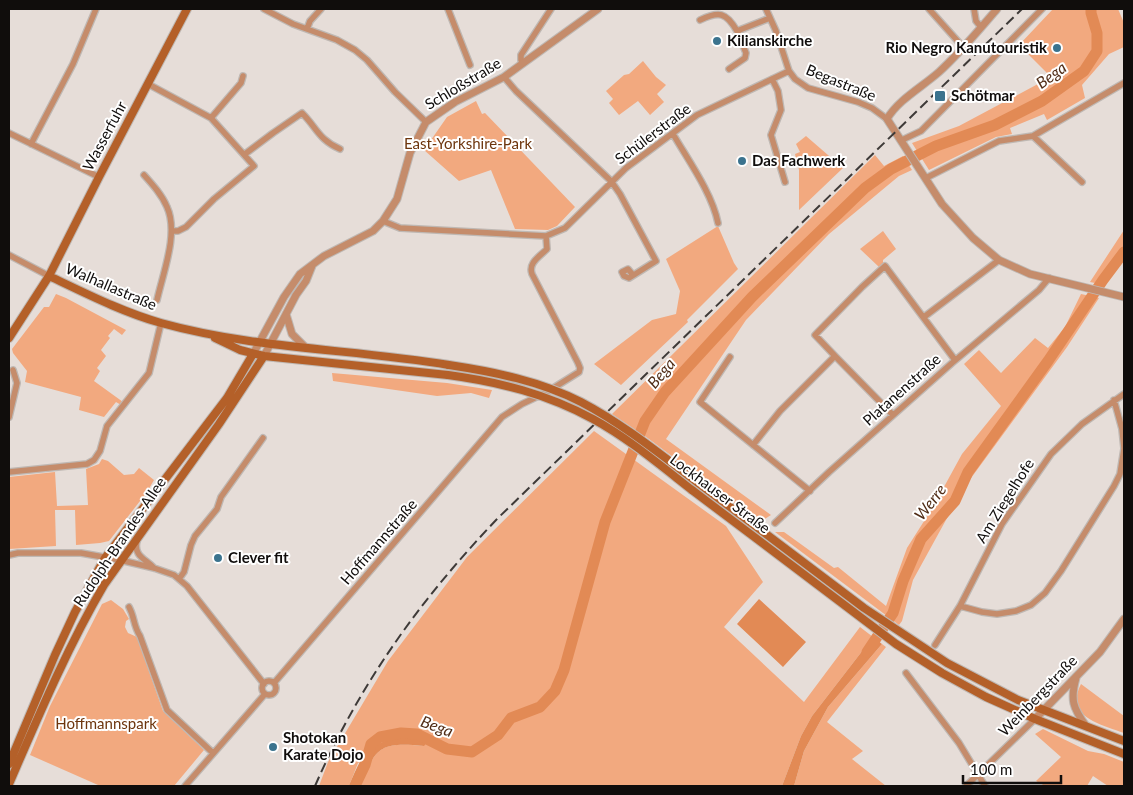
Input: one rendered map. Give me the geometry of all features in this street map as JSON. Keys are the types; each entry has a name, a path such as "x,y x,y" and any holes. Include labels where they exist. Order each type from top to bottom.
{"main road":[{"name":"Wasserfuhr","path":"9,338 49,276 187,9"},
{"name":"Walhallastraße","path":"49,276 114,306 161,323 206,334 270,344"},
{"name":"Walhallastraße","path":"206,334 230,346 264,356"},
{"name":"Lockhauser Straße","path":"270,344 449,365 502,374 554,390 580,401 623,427 864,608 947,663 981,682 1044,710 1124,741"},
{"name":"Rudolph-Brandes-Allee","path":"9,764 75,612 105,558 227,398 253,354"},
{"name":"Lockhauser Straße","path":"264,356 487,380 544,396 573,409 594,419 617,434 896,644 942,673 979,693 1035,719 1124,754"},
{"name":"Rudolph-Brandes-Allee","path":"9,784 45,701 89,609 120,560 219,424 264,356"}],"street":[{"path":"31,144 73,64 96,9"},
{"path":"264,9 293,24 338,40 367,60 395,92 426,122"},
{"path":"307,29 310,21 321,9"},
{"path":"448,9 470,65"},
{"path":"523,63 521,54 551,9"},
{"name":"Schloßstraße","path":"253,354 300,274 330,253 373,231 383,221 398,199 410,153 426,122 455,102 504,77 598,9"},
{"name":"Begastraße","path":"766,9 776,31 788,72 808,88 858,102 872,108 888,119 942,204 954,218 999,260 1030,274 1124,297"},
{"path":"929,9 963,48"},
{"path":"974,9 976,21 981,27"},
{"path":"888,119 898,106 939,72 963,48 997,9"},
{"path":"902,140 921,131 1042,9"},
{"path":"700,20 717,14 726,16 737,31 746,53 745,58 729,69"},
{"path":"737,31 770,18"},
{"name":"Schülerstraße","path":"383,221 400,228 546,236 565,228 626,168 697,115 788,72"},
{"path":"211,118 241,83 243,76"},
{"path":"504,77 522,97 611,181 620,194 656,261 633,275"},
{"path":"772,79 778,91 781,110 771,136 785,182"},
{"path":"926,178 998,141 1033,136 1124,83"},
{"path":"148,84 211,118 254,166 214,199 186,227 178,231 172,231"},
{"path":"245,154 302,114 316,132 330,145 340,150"},
{"path":"9,133 99,177"},
{"path":"673,134 697,176 718,223"},
{"path":"1033,136 1082,182"},
{"path":"144,175 166,204 171,218 172,231 157,300"},
{"name":"Hoffmannstraße","path":"274,683 502,418 522,404 577,375 580,368 530,268 532,263 547,249 546,236"},
{"name":"Walhallastraße","path":"9,255 49,276"},
{"path":"924,317 999,260"},
{"name":"Schloßstraße","path":"264,356 296,295 306,281 312,266"},
{"path":"892,416 815,335 885,266 955,360"},
{"name":"Platanenstraße","path":"775,523 955,360 1039,290 1049,278"},
{"path":"286,314 292,334 306,348"},
{"path":"9,472 87,464 94,460 100,451 107,426 149,373 161,323"},
{"path":"753,445 780,411 836,356"},
{"path":"730,357 700,402 810,490"},
{"path":"9,417 17,384 13,370"},
{"name":"Am Ziegelhofe","path":"935,645 960,606 1002,524 1050,454 1082,424 1124,394"},
{"path":"960,606 997,614 1016,612 1031,605 1044,594 1061,572 1120,474 1124,449 1122,429 1114,400"},
{"path":"179,579 184,572 195,536 217,509 221,497 263,438"},
{"path":"137,537 137,552 154,568"},
{"path":"9,555 18,553 81,553 165,571 179,579 264,684"},
{"path":"129,608 134,617 133,626 140,636 167,710 213,753"},
{"name":"Weinbergstraße","path":"966,786 1076,677 1111,639 1124,619"},
{"path":"906,673 954,736 985,786"},
{"path":"1076,677 1072,697 1076,711 1086,726"},
{"path":"269,681 274,683 275,693 271,695 265,694 262,689 264,684 269,681"},
{"path":"186,786 265,694"}],"green space":[{"path":"1053,9 1118,9 1124,23 1124,47 1109,54 1082,85 1085,98 1047,120 1044,114 1010,128 1012,134 996,137 929,170 912,143 959,126 1051,77 1019,45"},
{"path":"643,61 656,77 666,85 657,94 664,102 650,115 638,101 619,115 609,103 613,99 606,91"},
{"name":"East-Yorkshire-Park","path":"476,101 482,114 485,113 575,207 557,226 548,230 515,229 491,170 459,181 424,150 447,117"},
{"path":"806,136 843,168 799,210 799,170 795,154 800,152 796,144"},
{"path":"875,155 884,166 903,156 912,170 899,176 829,234 746,320 666,439 771,515 760,522 649,439 612,414"},
{"path":"718,226 738,269 687,320 688,322 621,385 594,364 652,320 676,314 680,291 666,259"},
{"path":"1124,230 1124,256 1105,285 1090,282"},
{"path":"883,231 896,249 883,260 883,264 879,267 860,249"},
{"path":"56,294 126,330 122,335 114,329 101,350 106,356 97,368 100,371 94,381 123,402 121,405 116,402 104,417 79,410 81,397 25,382 27,371 13,353 12,349 44,307 49,307"},
{"path":"1081,294 1099,298 1067,347 963,489 913,580 902,621 899,625 775,532 784,532 834,568 838,567 886,606 907,548 933,507 962,454 1001,406 964,364 979,350 1001,373 1035,338 1048,348 1065,327"},
{"path":"332,373 447,383 492,390 489,398 471,393 437,396 333,381"},
{"path":"594,431 726,526 763,582 724,627 804,702 860,627 873,637 812,716 801,736 782,786 359,786 370,763 381,750 397,745 423,746 427,741 400,736 358,763 349,786 319,786 328,762 388,661 467,557"},
{"path":"102,459 108,461 124,475 134,474 139,468 154,480 109,541 76,545 75,510 55,510 56,546 9,549 9,477 55,472 57,506 88,505 86,469 99,464"},
{"name":"Hoffmannspark","path":"111,600 123,609 129,619 126,621 125,627 128,633 137,637 163,711 204,750 174,786 98,786 30,755 50,706 102,604"},
{"path":"882,644 886,647 827,722 863,751 852,759 886,786 794,786 804,751 828,707"},
{"path":"1081,684 1124,716 1124,733 1095,722 1081,712 1077,704 1077,695"},
{"path":"1043,729 1088,751 1104,754 1124,762 1124,786 1108,786 1093,776 1087,786 1045,786 1036,781 1061,757 1035,734"}],"shaded area":[{"path":"759,599 806,642 783,667 737,624"},
{"path":"873,637 882,644 828,707 804,751 794,786 782,786 801,736 812,716"},
{"path":"400,736 428,741 424,746 397,745 381,750 370,763 359,786 349,786 362,759 372,748"}],"waterway":[{"name":"Bega","path":"355,786 365,765 371,744 380,737 401,733 417,734 447,749 472,752 498,735 511,718 540,707 555,691 564,670 605,522 645,421 665,392 752,297 865,188 891,169 936,146 995,125 1042,101 1084,71 1097,51 1097,33 1091,9"},
{"name":"Werre","path":"867,652 893,613 903,581 921,539 955,501 968,472 1124,252"}],"railway":[{"path":"315,786 352,712 394,644 442,580 497,519 1022,9"}],"place":[{"name":"Kilianskirche","path":"717,41"},
{"name":"Rio Negro Kanutouristik","path":"1057,48"},
{"name":"Schötmar","path":"940,96"},
{"name":"Das Fachwerk","path":"742,161"},
{"name":"Clever fit","path":"218,558"},
{"name":"Shotokan Karate Dojo","path":"273,747"}]}
